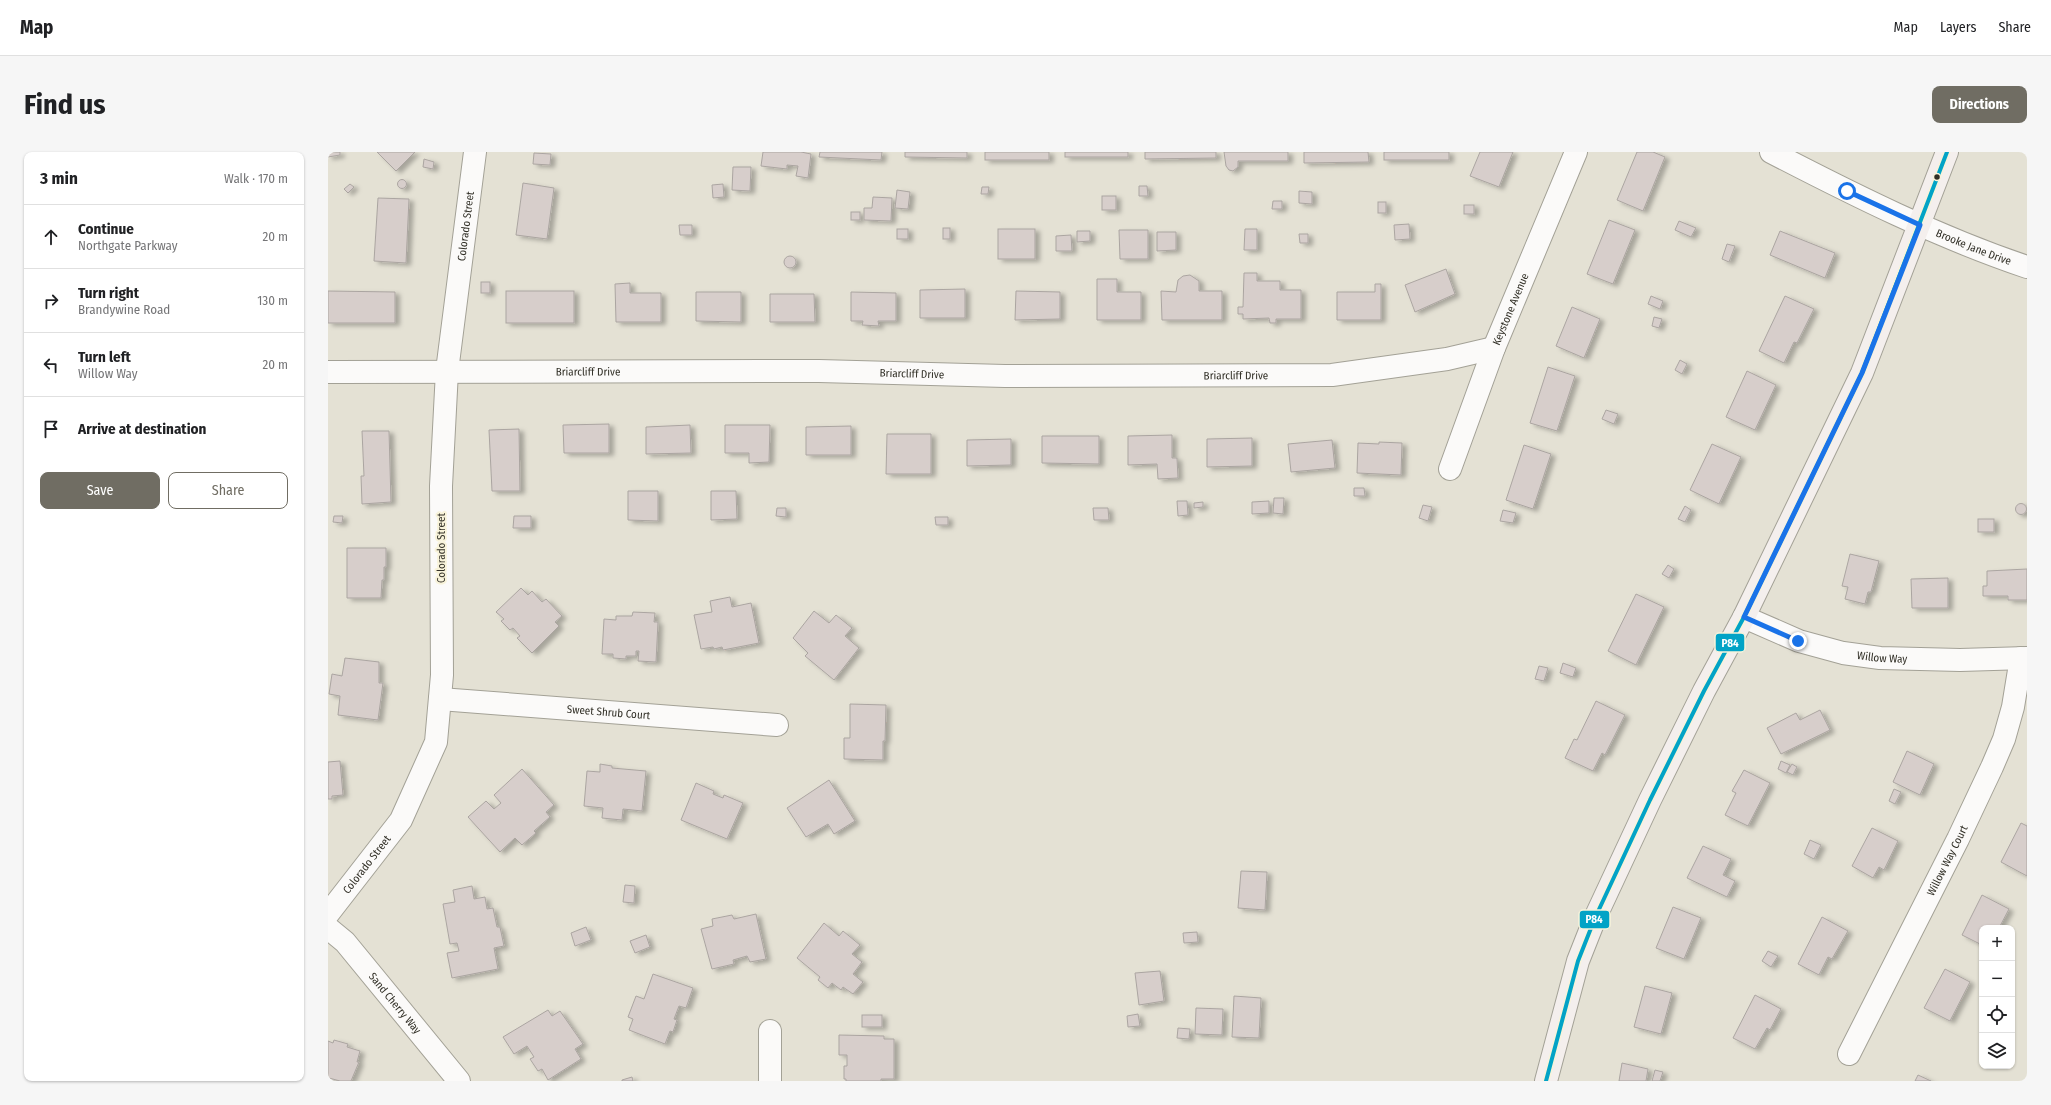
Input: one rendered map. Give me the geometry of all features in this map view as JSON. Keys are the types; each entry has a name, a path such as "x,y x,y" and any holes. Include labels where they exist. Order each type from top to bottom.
{"main road":[{"path":"1546,1081 1578,961 1595,918 1677,746 1744,617 1862,373 1947,152"}],"street":[{"name":"Colorado Street","path":"328,914 401,820 436,742 442,675 441,486 447,371 475,152"},
{"name":"Keystone Avenue","path":"1450,469 1494,348 1576,152"},
{"name":"Brooke Jane Drive","path":"1771,152 1847,191 1920,225 1990,255 2027,267"},
{"name":"Briarcliff Drive","path":"328,372 819,371 1005,376 1332,375 1447,359 1494,348"},
{"name":"Willow Way","path":"1744,617 1798,641 1843,653 1880,658 1960,660 2024,658"},
{"name":"Willow Way Court","path":"1849,1054 1958,839 2001,746 2013,707 2024,658"},
{"name":"Sweet Shrub Court","path":"440,699 777,725"},
{"name":"Sand Cherry Way","path":"328,928 345,942 459,1081"},
{"path":"770,1031 770,1081"}],"building":[{"path":"328,152 340,152 340,155 328,157"},
{"path":"377,152 415,152 396,171"},
{"path":"763,152 801,152 811,154 808,178 796,176 798,166 787,165 787,169 761,166"},
{"path":"820,152 882,152 881,160 819,157"},
{"path":"905,152 967,152 967,158 905,157"},
{"path":"985,152 1049,152 1049,160 985,160"},
{"path":"1065,152 1128,152 1128,157 1065,157"},
{"path":"1145,152 1216,152 1216,158 1145,159"},
{"path":"1224,152 1288,152 1288,161 1238,161 1238,167 1233,171 1229,170 1226,166"},
{"path":"1304,152 1368,152 1369,162 1304,163"},
{"path":"1384,152 1449,152 1449,160 1384,160"},
{"path":"1480,152 1513,152 1499,187 1470,176"},
{"path":"1637,152 1653,152 1665,157 1643,211 1617,200"},
{"path":"534,153 551,154 550,165 533,164"},
{"path":"424,159 434,162 433,169 423,167"},
{"path":"733,167 751,167 750,191 732,190"},
{"path":"400,180 404,180 406,184 404,188 400,188 398,186 398,182"},
{"path":"523,183 554,188 547,239 516,235"},
{"path":"350,184 354,187 348,193 344,189"},
{"path":"723,184 724,197 713,198 712,185"},
{"path":"1139,186 1147,186 1148,196 1139,196"},
{"path":"982,187 989,187 988,194 981,194"},
{"path":"897,190 910,192 908,209 895,208"},
{"path":"1299,191 1312,192 1312,204 1299,203"},
{"path":"1102,196 1116,196 1116,210 1102,210"},
{"path":"873,197 892,198 891,221 864,220 864,208 872,208"},
{"path":"378,198 409,199 406,263 374,261"},
{"path":"1273,201 1282,201 1282,209 1272,209"},
{"path":"1378,202 1386,202 1386,213 1378,213"},
{"path":"1464,205 1474,205 1474,214 1464,214"},
{"path":"851,212 860,212 860,220 851,220"},
{"path":"1609,220 1635,230 1613,284 1587,274"},
{"path":"1679,221 1696,228 1691,237 1675,230"},
{"path":"1409,224 1410,239 1395,240 1394,225"},
{"path":"679,225 692,225 692,235 680,235"},
{"path":"943,228 950,228 950,239 943,239"},
{"path":"897,229 908,229 908,239 897,239"},
{"path":"998,229 1035,229 1035,259 998,259"},
{"path":"1245,229 1257,229 1257,250 1244,250"},
{"path":"1119,230 1148,230 1148,259 1120,259"},
{"path":"1077,231 1090,231 1090,241 1077,242"},
{"path":"1780,231 1835,253 1825,278 1770,255"},
{"path":"1157,232 1176,232 1176,250 1157,251"},
{"path":"1299,234 1308,234 1308,243 1300,243"},
{"path":"1071,235 1072,251 1056,251 1056,236"},
{"path":"1727,244 1735,246 1729,262 1722,259"},
{"path":"790,256 794,258 796,262 794,266 790,268 786,266 784,262 786,258"},
{"path":"1446,269 1455,294 1415,312 1405,285"},
{"path":"1244,273 1257,273 1257,281 1280,281 1280,290 1301,290 1301,319 1276,319 1276,323 1270,323 1269,318 1243,319 1243,314 1238,314 1238,307 1243,307"},
{"path":"1190,275 1199,281 1199,291 1222,291 1222,320 1162,320 1161,291 1176,292 1178,280 1183,276"},
{"path":"1097,279 1117,279 1117,292 1141,292 1141,320 1097,320"},
{"path":"481,282 490,282 490,293 481,293"},
{"path":"630,283 630,293 661,293 661,322 616,322 615,284"},
{"path":"1375,284 1381,284 1381,320 1337,320 1337,292 1375,292"},
{"path":"965,289 965,318 920,318 920,290"},
{"path":"328,291 395,292 395,323 328,323"},
{"path":"506,291 574,291 574,323 506,323"},
{"path":"1016,291 1060,292 1060,319 1015,320"},
{"path":"696,292 741,292 741,322 696,321"},
{"path":"851,292 896,293 896,321 878,321 879,326 862,325 863,321 851,321"},
{"path":"770,294 814,294 815,322 770,322"},
{"path":"1651,296 1663,301 1660,309 1648,304"},
{"path":"1785,296 1814,309 1797,343 1794,342 1784,363 1759,351"},
{"path":"1572,307 1600,319 1584,358 1556,346"},
{"path":"1654,317 1662,319 1659,328 1652,326"},
{"path":"1680,360 1687,364 1682,374 1675,370"},
{"path":"1548,367 1575,376 1557,431 1530,423"},
{"path":"1747,371 1776,385 1755,430 1726,417"},
{"path":"1606,410 1618,414 1614,424 1602,419"},
{"path":"609,424 609,453 564,453 563,425"},
{"path":"690,425 691,453 646,454 646,427"},
{"path":"725,425 770,425 769,462 749,463 749,453 725,453"},
{"path":"851,426 851,455 806,455 806,427"},
{"path":"519,429 520,491 492,491 489,430"},
{"path":"362,431 389,431 391,502 362,504 361,476 364,476"},
{"path":"887,434 931,434 931,474 886,474"},
{"path":"1172,435 1172,458 1177,458 1178,478 1158,479 1157,464 1128,465 1128,436"},
{"path":"1042,436 1099,436 1099,464 1042,463"},
{"path":"1252,438 1252,466 1207,467 1207,439"},
{"path":"1011,439 1011,465 967,466 967,440"},
{"path":"1332,440 1335,468 1291,472 1288,444"},
{"path":"1379,442 1402,443 1401,475 1357,473 1358,443 1379,444"},
{"path":"1712,444 1741,457 1719,504 1690,490"},
{"path":"1524,445 1551,454 1533,509 1506,500"},
{"path":"1354,488 1364,488 1365,496 1354,496"},
{"path":"628,491 658,491 658,521 628,520"},
{"path":"711,491 736,491 737,519 711,520"},
{"path":"1274,498 1284,498 1283,514 1273,513"},
{"path":"1177,501 1187,501 1188,515 1178,516"},
{"path":"1269,501 1269,513 1252,514 1252,502"},
{"path":"1203,502 1203,507 1194,508 1194,503"},
{"path":"2019,504 2023,504 2025,505 2025,513 2019,514 2016,511 2016,507"},
{"path":"1423,505 1432,507 1428,521 1419,518"},
{"path":"1685,506 1691,510 1685,522 1678,519"},
{"path":"777,508 786,508 786,517 776,516"},
{"path":"1093,508 1108,508 1109,520 1094,520"},
{"path":"1503,510 1516,513 1513,523 1500,521"},
{"path":"334,516 343,516 342,523 333,522"},
{"path":"514,516 531,516 531,528 513,528"},
{"path":"935,517 948,517 948,525 936,525"},
{"path":"1978,519 1994,519 1994,532 1978,532"},
{"path":"347,548 386,548 386,567 384,567 384,580 382,580 381,598 347,598"},
{"path":"1850,554 1879,561 1871,592 1868,592 1865,604 1845,599 1848,587 1842,586"},
{"path":"1668,565 1674,569 1669,578 1662,574"},
{"path":"2027,569 2027,600 2008,600 2008,596 1983,596 1983,586 1987,586 1987,571"},
{"path":"1948,578 1948,608 1912,608 1911,579"},
{"path":"521,588 528,595 532,591 542,602 546,599 562,616 555,622 559,626 532,653 517,638 520,636 513,628 510,630 501,621 504,619 496,612"},
{"path":"1636,594 1664,607 1636,665 1608,651"},
{"path":"730,597 732,607 751,603 759,643 723,650 722,647 714,649 713,647 701,649 694,615 712,612 710,601"},
{"path":"814,611 829,623 836,615 852,628 845,636 859,648 834,680 805,656 808,653 793,638"},
{"path":"633,612 655,613 654,622 658,622 656,662 638,661 639,651 636,651 636,656 626,656 626,659 613,658 613,654 602,654 604,619 616,620 616,616 632,616"},
{"path":"345,658 379,662 379,683 383,683 378,720 338,715 340,696 329,694 332,674 342,676"},
{"path":"1563,663 1576,668 1573,677 1560,673"},
{"path":"1539,666 1548,668 1544,681 1535,679"},
{"path":"1596,701 1625,715 1605,755 1602,753 1593,771 1565,758 1574,739 1577,740"},
{"path":"850,704 886,705 883,760 844,759 844,738 850,738"},
{"path":"1820,710 1830,730 1781,754 1767,728 1796,713 1800,720"},
{"path":"1907,751 1934,764 1920,795 1893,782"},
{"path":"340,761 343,795 332,796 332,799 328,799 328,762"},
{"path":"1781,761 1790,765 1786,773 1778,769"},
{"path":"600,764 612,766 612,768 646,771 642,811 623,809 622,820 602,818 603,808 584,806 587,771 600,772"},
{"path":"1792,764 1797,767 1793,775 1787,772"},
{"path":"522,769 554,805 546,812 550,817 534,831 536,833 522,845 515,838 500,852 468,817 486,801 494,809 501,803 494,795"},
{"path":"1744,770 1770,783 1748,826 1725,815 1736,793 1732,791"},
{"path":"829,780 855,821 834,834 828,824 806,837 787,808"},
{"path":"696,783 714,791 713,794 723,798 724,795 743,803 727,839 681,820"},
{"path":"1894,789 1901,792 1895,804 1889,801"},
{"path":"2021,823 2027,826 2027,876 2001,862"},
{"path":"1872,828 1898,841 1884,870 1879,867 1873,878 1852,866"},
{"path":"1810,840 1821,845 1814,859 1804,854"},
{"path":"1703,846 1731,859 1723,875 1735,881 1727,897 1687,878"},
{"path":"1241,871 1267,872 1265,910 1238,908"},
{"path":"625,885 635,886 634,903 623,902"},
{"path":"472,886 474,899 485,897 487,909 493,908 497,927 500,927 504,946 494,948 498,969 452,978 447,953 459,951 457,943 450,944 443,904 455,902 453,890"},
{"path":"1982,895 2009,909 2001,925 1979,925 1979,944 1962,935"},
{"path":"1673,907 1701,918 1684,959 1656,948"},
{"path":"756,914 766,959 750,962 747,956 733,960 734,964 712,969 701,929 713,926 712,919 732,915 734,919"},
{"path":"1822,917 1848,931 1832,959 1828,957 1819,975 1798,964"},
{"path":"824,923 839,936 843,931 860,945 852,954 862,962 853,974 863,982 853,994 843,987 841,990 832,983 828,988 818,980 820,977 797,958"},
{"path":"586,927 591,940 575,946 571,933"},
{"path":"1197,932 1198,942 1184,943 1183,933"},
{"path":"646,935 650,947 635,953 630,941"},
{"path":"1768,951 1778,956 1771,967 1762,961"},
{"path":"1945,969 1970,982 1950,1021 1924,1008"},
{"path":"1160,971 1164,1001 1139,1005 1135,973"},
{"path":"653,974 693,988 686,1008 679,1006 674,1019 677,1020 673,1032 670,1031 665,1044 629,1030 633,1019 628,1017 636,996 644,999"},
{"path":"1645,986 1672,993 1661,1034 1634,1027"},
{"path":"1755,995 1781,1009 1770,1030 1767,1028 1755,1049 1733,1038"},
{"path":"1234,996 1261,998 1259,1038 1232,1037"},
{"path":"1196,1008 1223,1009 1222,1035 1195,1034"},
{"path":"548,1010 552,1016 560,1011 583,1044 575,1049 581,1059 548,1080 542,1069 538,1071 530,1059 534,1057 527,1046 514,1054 503,1037"},
{"path":"1138,1014 1140,1026 1128,1027 1127,1016"},
{"path":"862,1015 882,1015 882,1027 862,1027"},
{"path":"1178,1028 1190,1029 1189,1039 1177,1038"},
{"path":"839,1035 884,1036 884,1039 894,1039 894,1079 881,1079 881,1081 846,1081 846,1079 844,1079 844,1066 847,1066 847,1055 839,1055"},
{"path":"334,1040 348,1044 347,1047 360,1051 357,1062 359,1062 351,1081 340,1081 329,1078 328,1081 328,1041 333,1043"},
{"path":"1622,1063 1648,1069 1646,1081 1619,1081"},
{"path":"1655,1070 1663,1072 1660,1081 1652,1081"},
{"path":"1918,1075 1931,1081 1915,1081"},
{"path":"632,1077 633,1081 622,1081 622,1080"}],"transit line":[{"name":"P84","path":"1546,1081 1578,961 1595,918 1650,800 1704,691 1744,617 1862,373 1947,152"}],"route":[{"path":"1798,641 1744,617 1862,373 1920,225 1847,191"}]}
